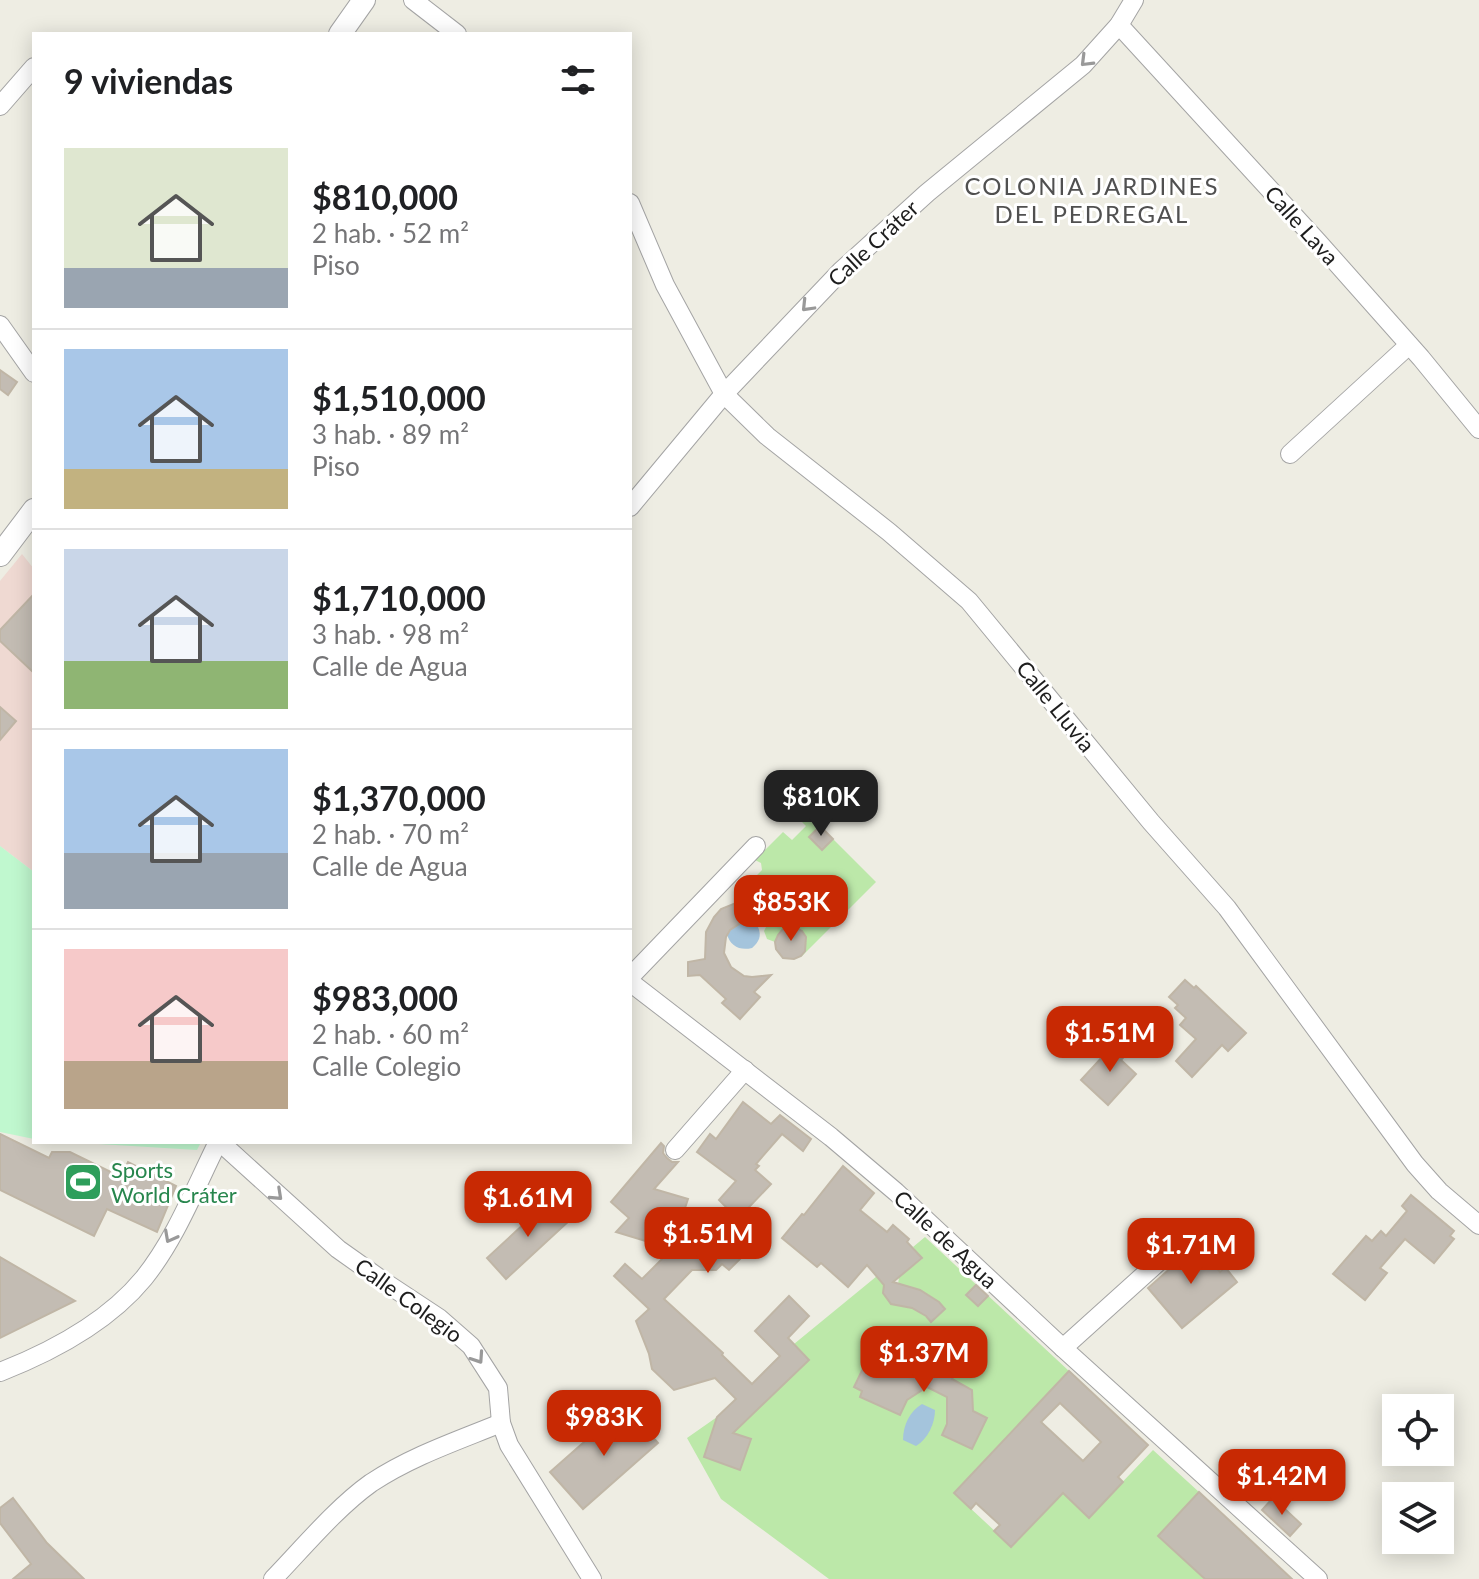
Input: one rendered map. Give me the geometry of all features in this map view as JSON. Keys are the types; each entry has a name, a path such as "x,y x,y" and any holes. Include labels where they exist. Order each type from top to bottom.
{"street":[{"path":"341,32 364,0"},
{"path":"413,0 454,32"},
{"name":"Calle Cráter","path":"632,505 724,394 841,271 927,193 1083,65 1119,25 1134,0"},
{"name":"Calle Lava","path":"1119,25 1409,345 1479,429"},
{"path":"0,106 32,69"},
{"name":"Calle Lluvia","path":"632,208 665,285 724,394 767,436 889,532 969,601 1151,822 1227,908 1415,1164 1439,1191 1479,1225"},
{"path":"0,325 32,370"},
{"path":"1290,454 1409,345"},
{"path":"0,555 32,513"},
{"path":"632,978 756,846"},
{"name":"Calle de Agua","path":"632,982 831,1137 896,1192 1318,1579"},
{"path":"675,1150 745,1070"},
{"path":"0,1372 28,1361 93,1324 134,1288 161,1253 218,1144"},
{"name":"Calle Colegio","path":"221,1144 338,1249 439,1318 471,1346 498,1388 501,1423 509,1445 592,1579"},
{"path":"1063,1348 1175,1247"},
{"path":"273,1579 329,1520 370,1484 419,1455 501,1423"}],"shaded area":[{"path":"22,554 32,566 32,870 0,846 0,581"}],"green space":[{"path":"805,810 820,826 809,837 821,850 833,839 876,882 801,957 806,939 798,929 785,929 775,942 767,939 764,931 769,921 763,911 752,910 749,883 762,870 761,863 755,860 783,832 792,840 806,826 798,818"},
{"path":"0,846 32,870 32,1139 0,1132"},
{"path":"99,1144 200,1144 197,1150"},
{"path":"925,1237 1069,1371 954,1493 1012,1547 1063,1493 1089,1517 1153,1450 1199,1492 1159,1536 1205,1579 829,1579 721,1499 687,1438 717,1417 733,1433 809,1360 794,1344 877,1276 884,1285 883,1293 920,1311 931,1321 945,1308 924,1292 898,1285 899,1277 922,1259 913,1247","holes":["714,1427 740,1469 704,1457"]}],"water":[{"path":"752,910 759,911 763,918 758,927 759,939 752,948 740,948 730,942 727,934 738,924 752,919"},
{"path":"922,1404 935,1410 935,1415 927,1435 916,1446 903,1440 903,1434 911,1415"}],"building":[{"path":"0,370 17,382 8,395 0,389"},
{"path":"32,596 32,671 0,641 0,630"},
{"path":"0,707 16,721 0,740"},
{"path":"820,826 833,839 822,850 809,837"},
{"path":"752,900 752,919 730,930 724,953 731,967 744,976 771,975 754,992 760,997 740,1019 722,1003 726,999 700,975 688,976 688,962 705,959 706,932 721,909"},
{"path":"789,928 802,931 806,937 805,951 794,959 783,958 776,949 778,935"},
{"path":"1185,980 1194,988 1196,986 1246,1033 1228,1051 1222,1045 1192,1077 1176,1061 1196,1039 1180,1025 1186,1018 1169,997"},
{"path":"1117,1041 1128,1052 1121,1060 1136,1074 1108,1105 1081,1080"},
{"path":"743,1102 771,1124 780,1115 811,1139 803,1151 782,1134 756,1164 759,1166 755,1170 771,1184 730,1227 751,1248 729,1270 722,1264 716,1270 692,1270 664,1299 752,1384 780,1356 755,1331 789,1296 809,1316 788,1338 809,1360 733,1433 751,1439 740,1470 704,1457 717,1417 736,1399 715,1378 674,1390 652,1369 636,1321 649,1309 614,1276 625,1264 642,1279 672,1249 616,1232 629,1218 611,1202 661,1143 667,1158 678,1162 654,1189 688,1199 685,1208 693,1210 679,1256 726,1207 719,1200 736,1181 697,1152 710,1134 716,1139"},
{"name":"Sports World Cráter","path":"0,1134 49,1158 52,1152 70,1152 121,1177 128,1162 176,1186 157,1232 107,1209 94,1236 0,1190"},
{"path":"843,1166 874,1193 860,1210 887,1232 893,1225 909,1239 907,1242 922,1258 893,1282 920,1290 939,1302 945,1309 931,1322 912,1308 891,1304 883,1293 884,1285 867,1265 848,1287 821,1263 817,1267 782,1238"},
{"path":"1411,1195 1454,1231 1450,1236 1454,1239 1434,1263 1405,1239 1380,1268 1387,1273 1365,1300 1333,1274 1366,1236 1372,1241 1381,1231 1386,1236 1407,1211 1402,1206"},
{"path":"551,1199 570,1220 506,1279 487,1258"},
{"path":"1197,1245 1220,1272 1225,1267 1237,1282 1182,1328 1148,1288"},
{"path":"0,1257 75,1301 0,1338"},
{"path":"976,1285 988,1296 978,1306 966,1295"},
{"path":"940,1356 959,1366 952,1379 972,1390 973,1411 987,1418 972,1449 942,1435 947,1424 947,1397 927,1387 907,1400 900,1415 860,1397 862,1391 854,1387 868,1358 906,1375 915,1359 933,1369"},
{"path":"1069,1371 1148,1445 1118,1477 1123,1482 1089,1518 1063,1493 1011,1547 994,1531 1000,1525 976,1503 971,1509 954,1493","holes":["1060,1403 1101,1442 1083,1461 1041,1422"]},
{"path":"625,1406 658,1443 583,1509 550,1472"},
{"path":"1199,1492 1292,1579 1205,1579 1158,1536"},
{"path":"13,1498 47,1543 84,1579 13,1579 31,1564 0,1523 0,1508"},
{"path":"1273,1498 1301,1524 1290,1536 1262,1510"}],"place":[{"name":"Sports World Cráter","path":"83,1182"}],"district":[{"name":"COLONIA JARDINES DEL PEDREGAL","path":"1092,199"}]}
